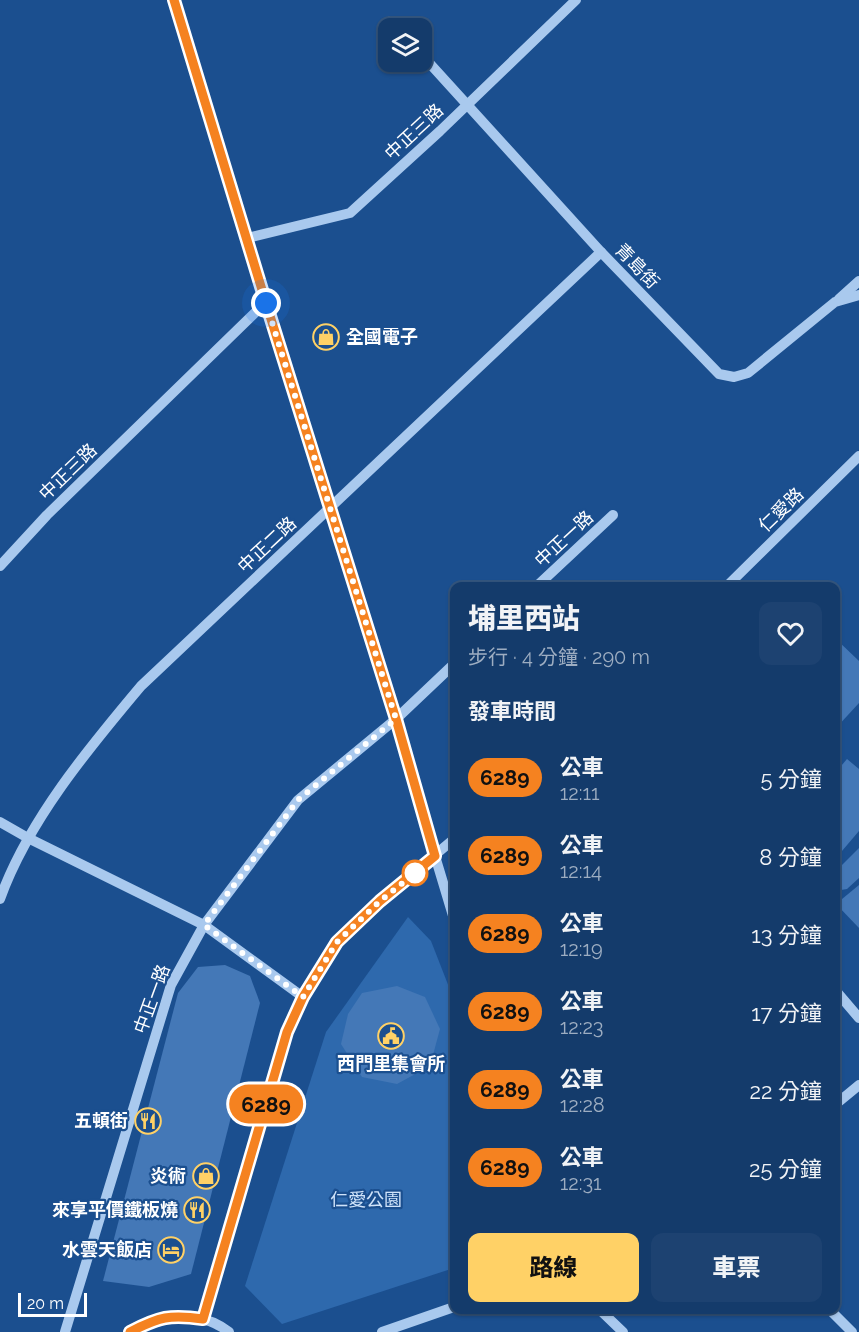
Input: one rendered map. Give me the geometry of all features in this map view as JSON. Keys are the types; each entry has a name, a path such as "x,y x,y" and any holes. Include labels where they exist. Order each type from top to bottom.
{"street":[{"path":"174,0 396,719 450,906"},
{"name":"中正三路","path":"247,238 350,213 576,0"},
{"name":"青島街","path":"432,66 601,252 719,374 734,377 748,373 835,302 859,295"},
{"name":"中正二路","path":"0,899 6,881 28,838 89,748 141,686 601,252"},
{"path":"835,302 859,281"},
{"name":"中正三路","path":"0,566 47,515 266,303"},
{"name":"仁愛路","path":"731,582 859,456"},
{"name":"中正一路","path":"541,582 613,515"},
{"name":"中正一路","path":"65,1332 171,985 204,925 298,800 396,719 450,668"},
{"path":"0,822 204,925 303,997"},
{"path":"203,1319 287,1032 303,997 337,942 380,901 450,843"},
{"path":"840,996 859,1018"},
{"path":"840,1101 859,1085"},
{"path":"382,1332 450,1308"},
{"path":"604,1314 623,1332"},
{"path":"834,1314 852,1332"},
{"path":"130,1332 153,1320 178,1315 203,1319 229,1332"}],"green space":[{"name":"仁愛公園","path":"408,917 431,941 450,990 450,1269 282,1324 245,1286 326,1032"}],"building":[{"path":"840,643 859,661 859,703 840,724"},
{"path":"847,759 859,769 859,831 840,853 840,767"},
{"path":"859,848 859,878 847,889 840,889 840,867"},
{"path":"859,885 859,928 840,908 840,901"},
{"path":"225,965 250,976 260,1003 191,1274 149,1287 103,1281 178,993 198,967"},
{"name":"西門里集會所","path":"397,986 425,997 440,1029 430,1066 397,1084 362,1077 341,1044 348,1014 362,993"}],"bus line":[{"name":"6289","path":"130,1332 153,1320 178,1315 203,1319 287,1032 303,997 337,942 380,901 435,856 396,719 174,0"}],"place":[{"name":"全國電子","path":"326,337"},
{"name":"西門里集會所","path":"391,1036"},
{"name":"五頓街","path":"148,1121"},
{"name":"炎術","path":"206,1176"},
{"name":"來享平價鐵板燒","path":"197,1210"},
{"name":"水雲天飯店","path":"171,1250"}],"route":[{"path":"266,303 396,719 298,800 204,925 303,997 337,942 380,901 415,873"}]}
